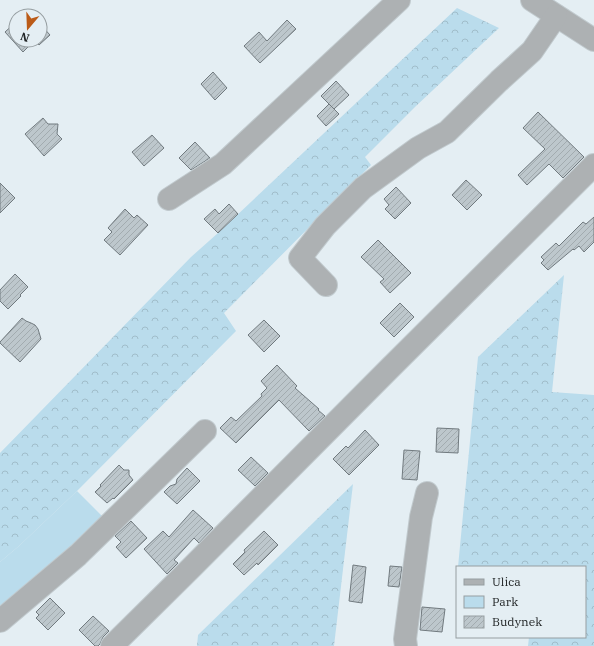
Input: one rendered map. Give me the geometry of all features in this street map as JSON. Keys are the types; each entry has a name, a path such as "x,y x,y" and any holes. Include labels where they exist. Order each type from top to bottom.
{"street":[{"path":"169,199 222,164 399,0"},
{"path":"532,0 594,40"},
{"path":"326,286 300,258 325,226 363,188 418,148 447,132 532,51 556,16"},
{"path":"112,646 192,568 378,379 594,165"},
{"path":"0,621 78,555 205,431"},
{"path":"406,646 405,639 421,517 427,493"}],"green space":[{"path":"457,8 499,28 416,106 365,157 371,165 224,313 236,331 77,491 0,562 0,453 191,257"},
{"path":"564,275 552,392 594,395 594,646 528,646 529,638 586,638 586,566 458,566 478,357"},
{"path":"353,484 334,646 197,646 198,635"},
{"path":"77,491 108,522 0,617 0,562"}],"building":[{"path":"287,20 296,29 260,63 244,46 259,32 267,41"},
{"path":"19,48 27,48 23,52"},
{"path":"213,72 227,88 215,100 201,84"},
{"path":"336,81 349,95 334,109 321,96"},
{"path":"329,104 339,114 326,126 317,116"},
{"path":"538,112 584,157 563,178 549,164 527,185 518,175 545,149 523,128"},
{"path":"43,118 48,124 58,124 57,134 62,139 44,156 25,134"},
{"path":"152,135 164,148 144,166 132,152"},
{"path":"195,142 210,158 191,170 179,158"},
{"path":"466,180 482,195 467,210 452,195"},
{"path":"0,183 15,198 0,213"},
{"path":"396,187 411,203 395,219 385,209 389,205 384,199"},
{"path":"229,204 238,214 218,233 204,219 215,209 219,214"},
{"path":"125,209 134,218 137,215 148,225 120,255 104,240 112,232 108,228"},
{"path":"594,217 594,242 584,252 579,246 574,250 573,249 548,270 541,263 544,260 541,257 556,243 559,246 583,222 586,224"},
{"path":"378,240 411,273 390,293 380,282 384,279 361,257"},
{"path":"15,274 28,287 8,309 0,301 0,290"},
{"path":"400,303 414,317 394,337 380,323"},
{"path":"22,318 35,325 41,339 20,362 0,342"},
{"path":"264,320 280,336 264,352 248,335"},
{"path":"277,365 297,386 295,388 325,416 309,431 279,400 236,443 220,428 231,417 236,421 262,396 261,394 267,388 261,381"},
{"path":"437,428 459,429 458,453 436,452"},
{"path":"365,430 379,445 349,475 333,459 346,446 348,448"},
{"path":"404,450 420,451 417,480 402,479"},
{"path":"251,457 268,473 255,486 238,470"},
{"path":"119,465 124,470 129,470 129,475 133,480 114,499 113,498 107,503 95,492"},
{"path":"187,468 200,481 177,504 164,492 170,486 176,484 177,479"},
{"path":"193,510 213,528 199,543 194,538 174,560 178,563 167,574 144,549 163,531 169,537"},
{"path":"131,521 147,538 126,558 116,547 121,542 115,536"},
{"path":"264,531 278,545 258,565 257,563 244,575 233,564 245,552 244,550"},
{"path":"353,565 366,567 362,603 349,601"},
{"path":"390,566 402,567 399,587 388,586"},
{"path":"50,598 65,613 48,630 36,618 39,615 36,612"},
{"path":"422,607 445,609 442,632 420,630"},
{"path":"93,616 109,631 103,637 98,646 95,646 79,630"}]}
